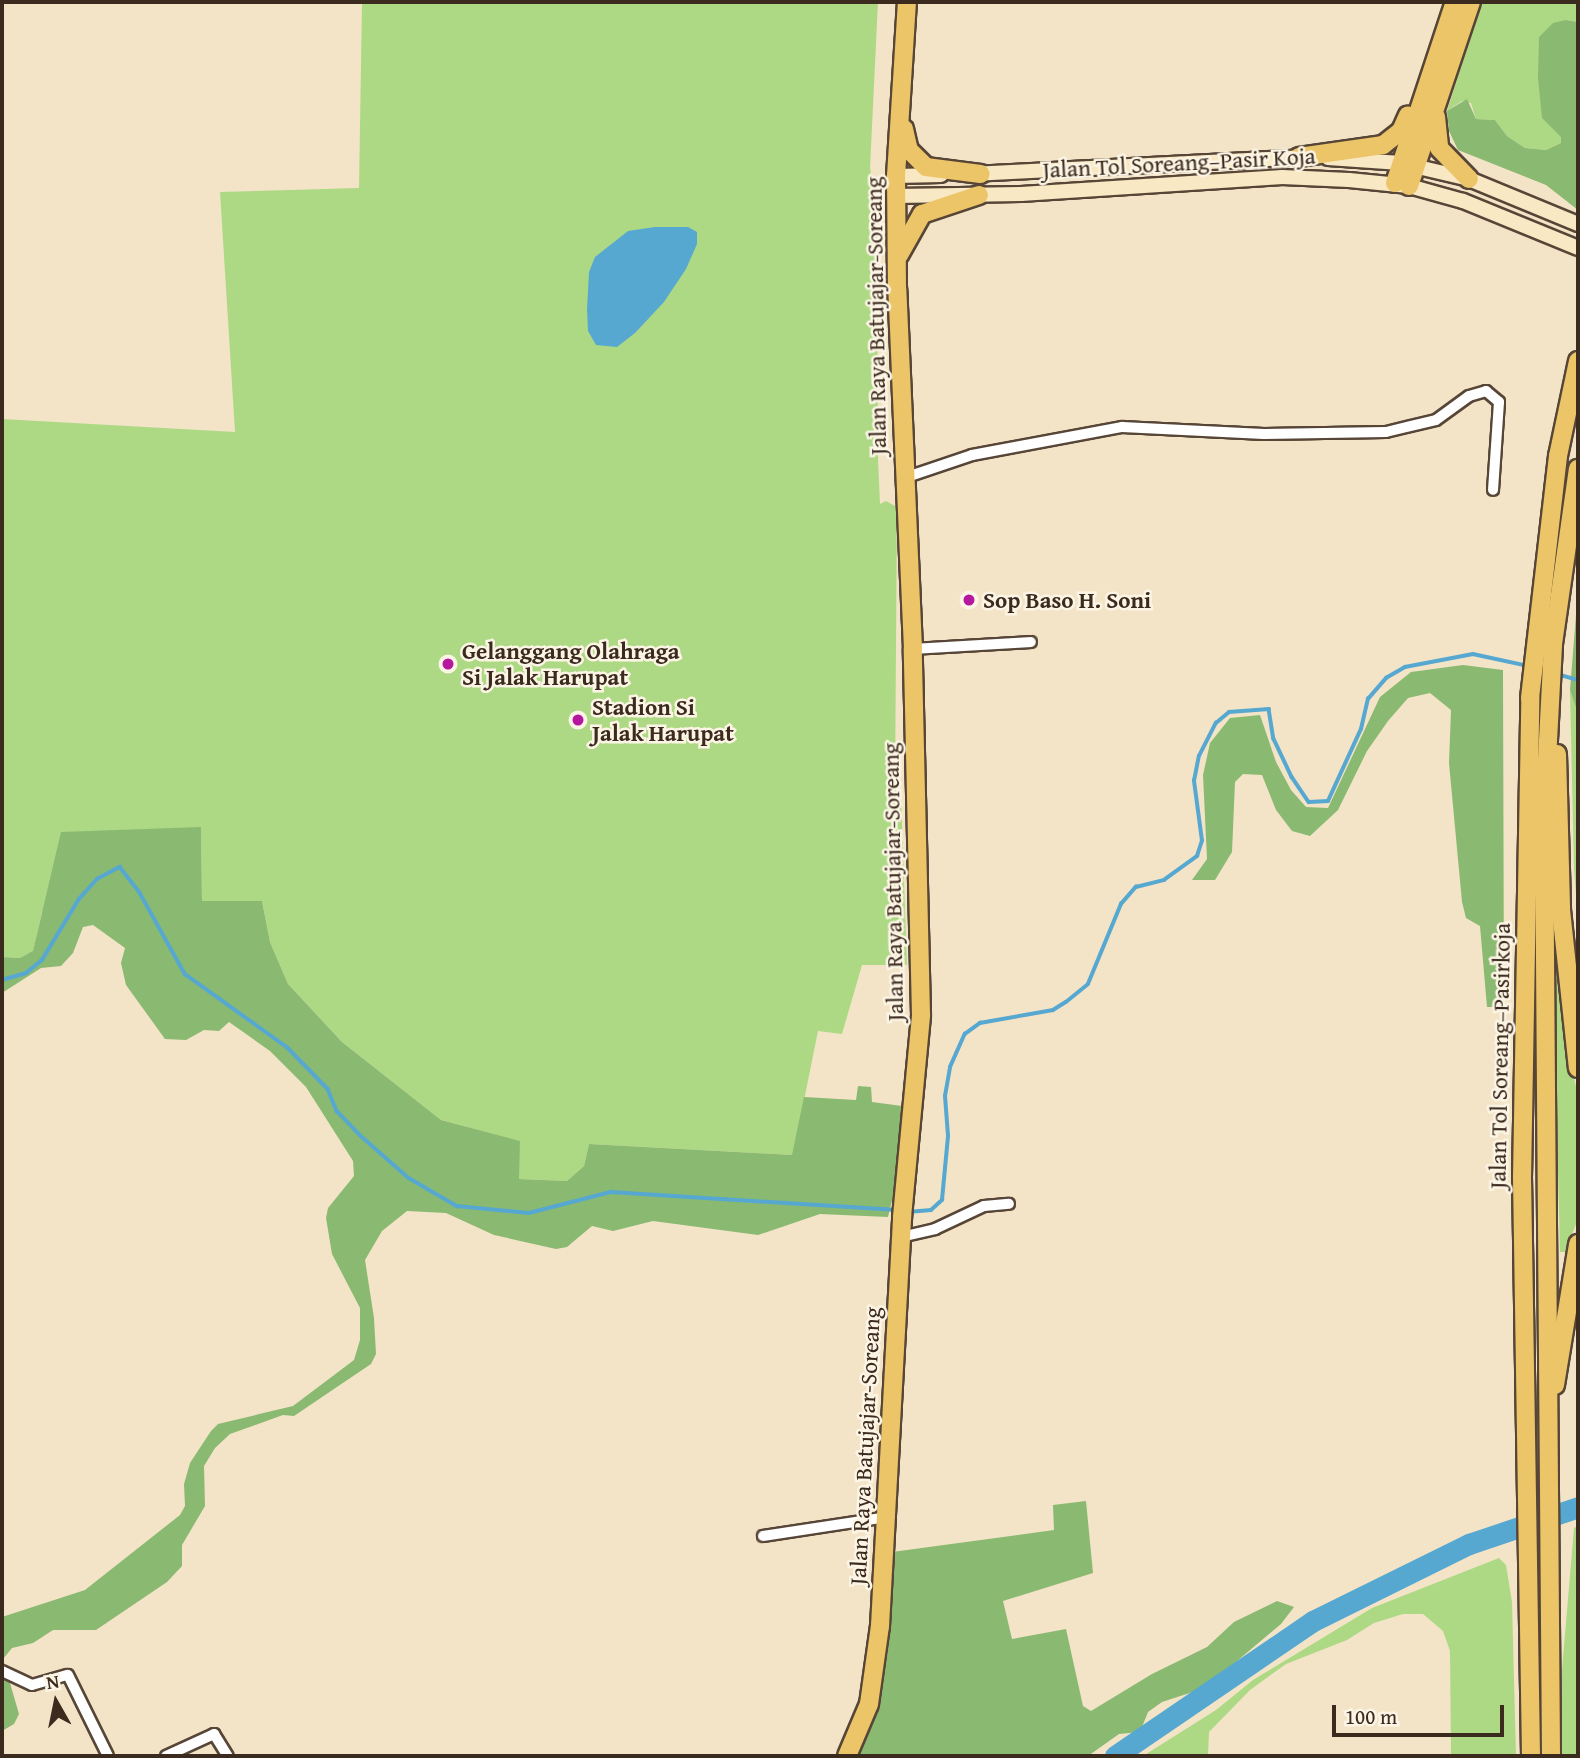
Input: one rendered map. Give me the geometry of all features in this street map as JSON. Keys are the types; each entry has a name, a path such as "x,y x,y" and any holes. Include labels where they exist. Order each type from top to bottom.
{"highway":[{"name":"Jalan Raya Batujajar-Soreang","path":"847,1756 869,1704 880,1626 902,1217 922,1015 913,649 904,478 896,196 907,2"},
{"path":"1402,185 1455,2"},
{"path":"1300,157 1383,145 1401,131 1434,78 1471,2"},
{"path":"1434,78 1436,141 1469,178"},
{"path":"901,115 909,150 917,162 937,170 981,174"},
{"path":"897,258 922,214 979,195"},
{"name":"Jalan Tol Soreang–Pasirkoja","path":"1551,1756 1547,1428 1545,699 1535,639 1558,456 1578,361"},
{"path":"1578,470 1545,699 1561,910 1578,1069"},
{"name":"Jalan Tol Soreang–Pasirkoja","path":"1531,1756 1522,1178 1545,699"},
{"path":"1547,1428 1578,1244"}],"street":[{"name":"Jalan Tol Soreang–Pasir Koja","path":"896,176 1300,157 1407,164 1469,178 1578,224"},
{"name":"Jalan Tol Soreang–Pasir Koja","path":"896,196 979,195 1282,177 1402,185 1497,213 1578,248"},
{"path":"904,478 972,455 1122,427 1264,434 1386,432 1436,420 1469,396 1486,391 1499,402 1493,490"},
{"path":"913,649 1031,642"},
{"path":"901,1237 935,1230 984,1206 1009,1204"},
{"path":"763,1536 887,1517"},
{"path":"2,1671 32,1685 68,1675 108,1756"},
{"path":"166,1756 217,1736 228,1756"}],"green space":[{"name":"Gelanggang Olahraga Si Jalak Harupat","path":"362,2 878,2 870,168 877,208 878,459 880,504 886,501 897,507 895,789 901,796 907,965 862,965 842,1034 818,1031 793,1155 589,1144 584,1166 567,1181 519,1179 519,1141 441,1120 342,1042 288,984 270,942 262,901 202,901 201,828 42,912 33,952 20,958 2,957 2,419 235,432 220,192 359,188"},
{"path":"1482,2 1578,2 1578,22 1566,20 1561,143 1546,150 1525,148 1507,136 1495,120 1476,119 1471,103 1462,101 1447,111"},
{"path":"1566,20 1578,22 1578,210 1546,185 1458,150 1449,131 1447,111 1467,99 1476,119 1495,120 1507,136 1525,148 1546,150 1561,143 1561,137 1542,118 1538,78 1539,37 1553,23"},
{"path":"1578,590 1578,714 1570,690"},
{"path":"1463,665 1503,670 1504,1007 1487,1007 1480,926 1466,918 1462,902 1449,763 1451,710 1430,693 1408,698 1388,721 1367,751 1338,810 1310,836 1292,831 1276,810 1262,775 1243,774 1235,782 1232,852 1215,880 1192,880 1207,859 1203,775 1210,743 1230,718 1260,715 1276,762 1291,790 1306,807 1328,808 1380,697 1411,672"},
{"path":"1570,690 1578,714 1578,920 1574,869"},
{"path":"201,827 202,901 262,901 270,942 288,984 342,1042 441,1120 520,1141 519,1179 567,1181 584,1166 589,1144 792,1155 804,1097 856,1100 858,1086 871,1087 872,1102 902,1106 895,1188 888,1217 820,1214 758,1235 653,1221 613,1231 592,1226 567,1247 556,1249 494,1235 446,1213 407,1211 382,1231 365,1260 374,1318 376,1354 371,1364 294,1416 283,1415 230,1434 215,1448 204,1466 205,1506 182,1545 182,1566 167,1582 96,1630 53,1630 33,1643 12,1648 3,1659 19,1714 14,1724 2,1731 2,1617 85,1590 180,1515 185,1506 184,1484 190,1463 218,1424 293,1406 354,1360 360,1340 360,1308 332,1254 326,1218 328,1208 354,1176 353,1161 306,1087 270,1051 229,1022 219,1031 204,1030 186,1040 165,1039 126,985 121,963 125,948 93,925 83,927 73,953 61,966 41,968 2,993 2,957 20,958 33,951 61,832"},
{"path":"1553,970 1558,970 1564,1037 1578,1095 1578,1219 1565,1252 1560,1252"},
{"path":"1086,1501 1093,1573 1003,1601 1012,1639 1066,1629 1083,1706 1091,1711 1152,1674 1207,1647 1234,1622 1277,1601 1294,1607 1281,1624 1205,1688 1162,1702 1148,1712 1140,1732 1119,1734 1088,1756 853,1756 878,1708 888,1650 892,1552 1054,1530 1053,1505"},
{"path":"1578,1526 1578,1756 1562,1756 1561,1681 1574,1528"},
{"path":"1499,1558 1506,1565 1512,1602 1516,1756 1451,1756 1450,1651 1443,1631 1423,1614 1403,1614 1374,1623 1347,1640 1286,1664 1250,1690 1209,1732 1208,1756 1143,1756 1216,1710 1253,1680 1372,1608"}],"water":[{"path":"655,227 688,227 697,232 697,244 686,269 664,302 635,333 617,347 596,345 588,331 587,309 589,272 595,257 628,231"}],"waterway":[{"path":"908,1212 931,1210 942,1200 948,1136 945,1096 950,1067 965,1034 980,1023 1053,1010 1066,1002 1088,984 1121,904 1136,887 1164,880 1197,856 1202,841 1194,781 1199,756 1216,723 1229,712 1269,709 1274,739 1292,777 1309,802 1328,801 1361,729 1368,699 1386,678 1405,667 1473,654 1529,666"},
{"path":"1557,674 1578,680"},
{"path":"2,980 26,973 42,960 79,899 97,879 120,867 140,893 185,974 287,1047 328,1089 337,1111 360,1135 409,1178 457,1206 529,1213 611,1192 897,1210"},
{"path":"1115,1756 1313,1621 1469,1544 1578,1507"}],"place":[{"name":"Sop Baso H. Soni","path":"969,600"},
{"name":"Gelanggang Olahraga Si Jalak Harupat","path":"448,664"},
{"name":"Stadion Si Jalak Harupat","path":"578,720"}]}
